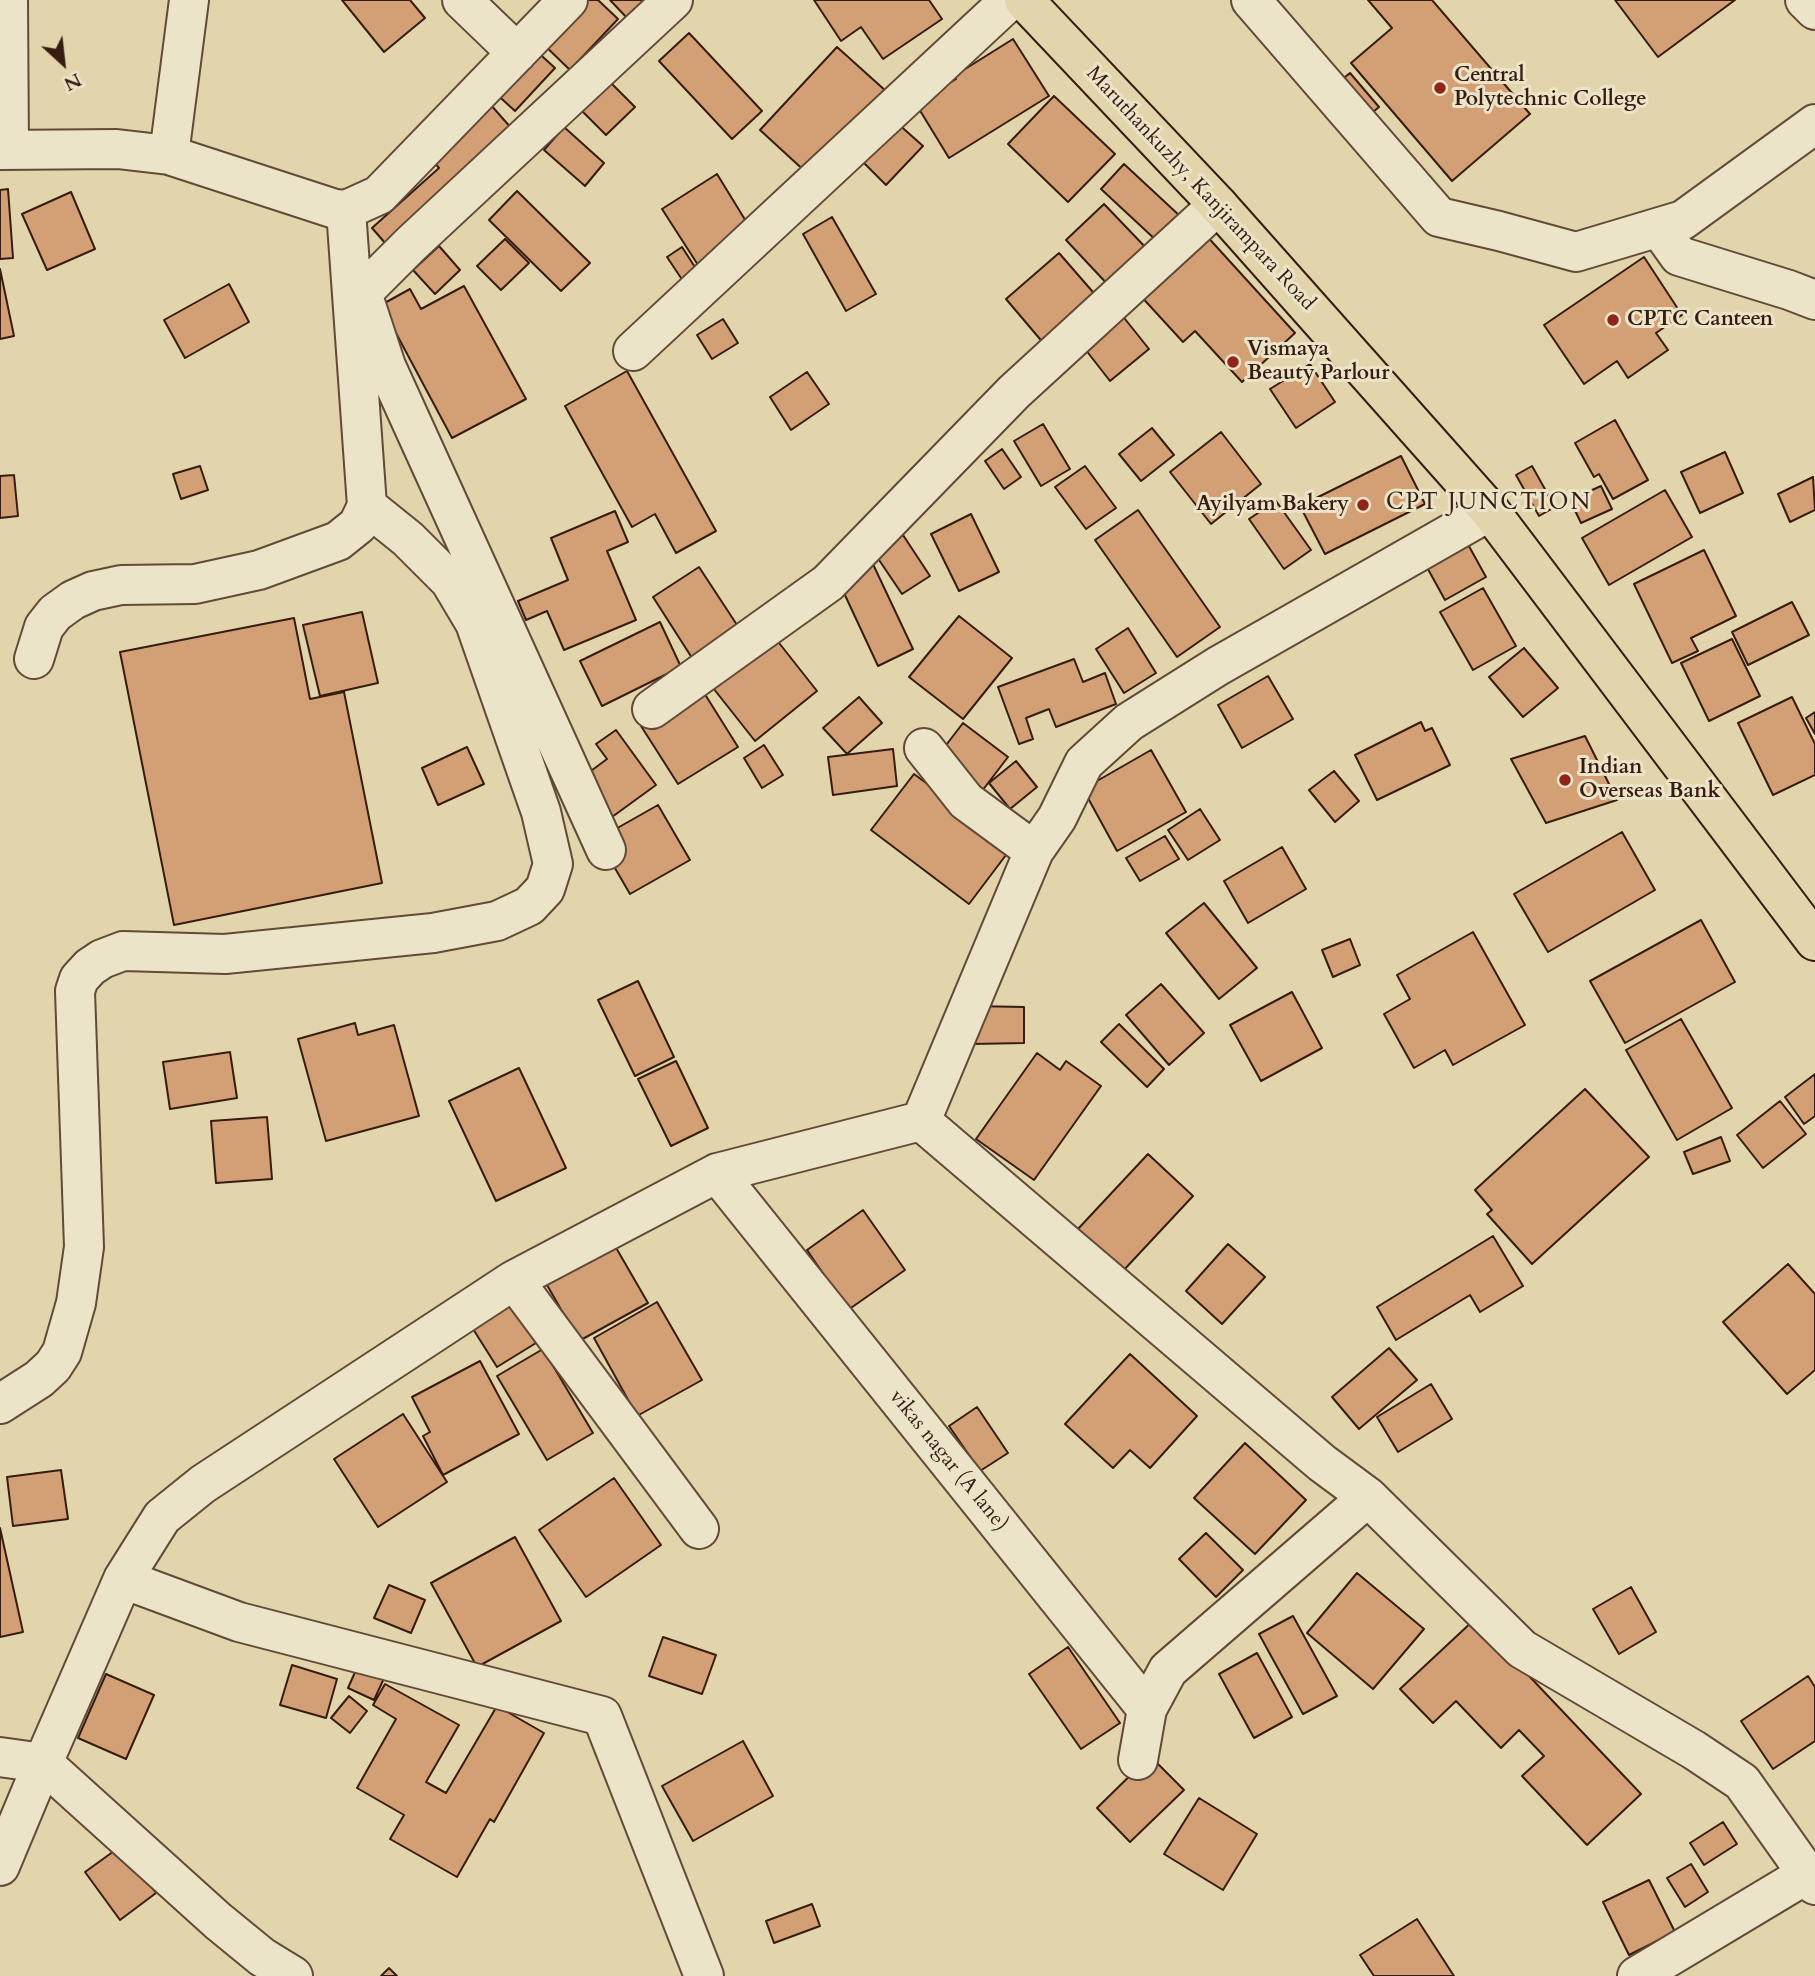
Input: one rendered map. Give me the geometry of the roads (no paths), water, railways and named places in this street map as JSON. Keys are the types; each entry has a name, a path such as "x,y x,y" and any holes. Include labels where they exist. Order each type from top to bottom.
{"main road":[{"name":"Maruthankuzhy, Kanjirampara Road","path":"1024,0 1218,205 1490,511 1815,941"}],"street":[{"path":"8,0 4,150 117,149 169,155 335,209 346,210 379,195 568,0"},
{"path":"169,155 189,0"},
{"path":"462,0 516,53"},
{"path":"606,850 386,366 362,293 421,234 673,0"},
{"path":"633,351 1010,0"},
{"path":"1251,0 1439,217 1576,252 1683,220 1815,124"},
{"path":"1805,0 1815,10"},
{"path":"652,709 828,583 1014,392 1218,205"},
{"path":"34,659 44,626 55,613 73,600 93,591 121,585 195,584 259,570 338,541 358,525 367,506 346,210"},
{"path":"1659,228 1679,256 1815,300"},
{"path":"0,1404 39,1379 53,1366 62,1352 76,1303 84,1247 75,991 79,979 90,967 123,951 225,954 433,933 497,921 529,906 545,889 553,864 541,812 475,623 450,581 408,539 367,506"},
{"path":"921,1121 1034,850 1057,818 1084,763 1129,722 1218,666 1490,511"},
{"path":"924,748 966,801 1034,850"},
{"path":"0,1866 123,1579 162,1517 203,1484 514,1280 717,1173 921,1121"},
{"path":"921,1121 1322,1463 1368,1497 1522,1649 1694,1750 1742,1782 1811,1879 1637,1976"},
{"name":"vikas nagar (A lane)","path":"717,1173 1147,1709"},
{"path":"514,1280 699,1528"},
{"path":"1138,1760 1147,1709 1168,1670 1368,1497"},
{"path":"123,1579 239,1622 602,1716 704,1976"},
{"path":"0,1757 43,1763 218,1921 262,1957 293,1976"}],"place":[{"name":"Central Polytechnic College","path":"1440,88"},
{"name":"CPTC Canteen","path":"1613,320"},
{"name":"Vismaya Beauty Parlour","path":"1233,362"},
{"name":"Ayilyam Bakery","path":"1363,505"},
{"name":"Indian Overseas Bank","path":"1565,780"}],"district":[{"name":"CPT JUNCTION","path":"1489,504"}]}
